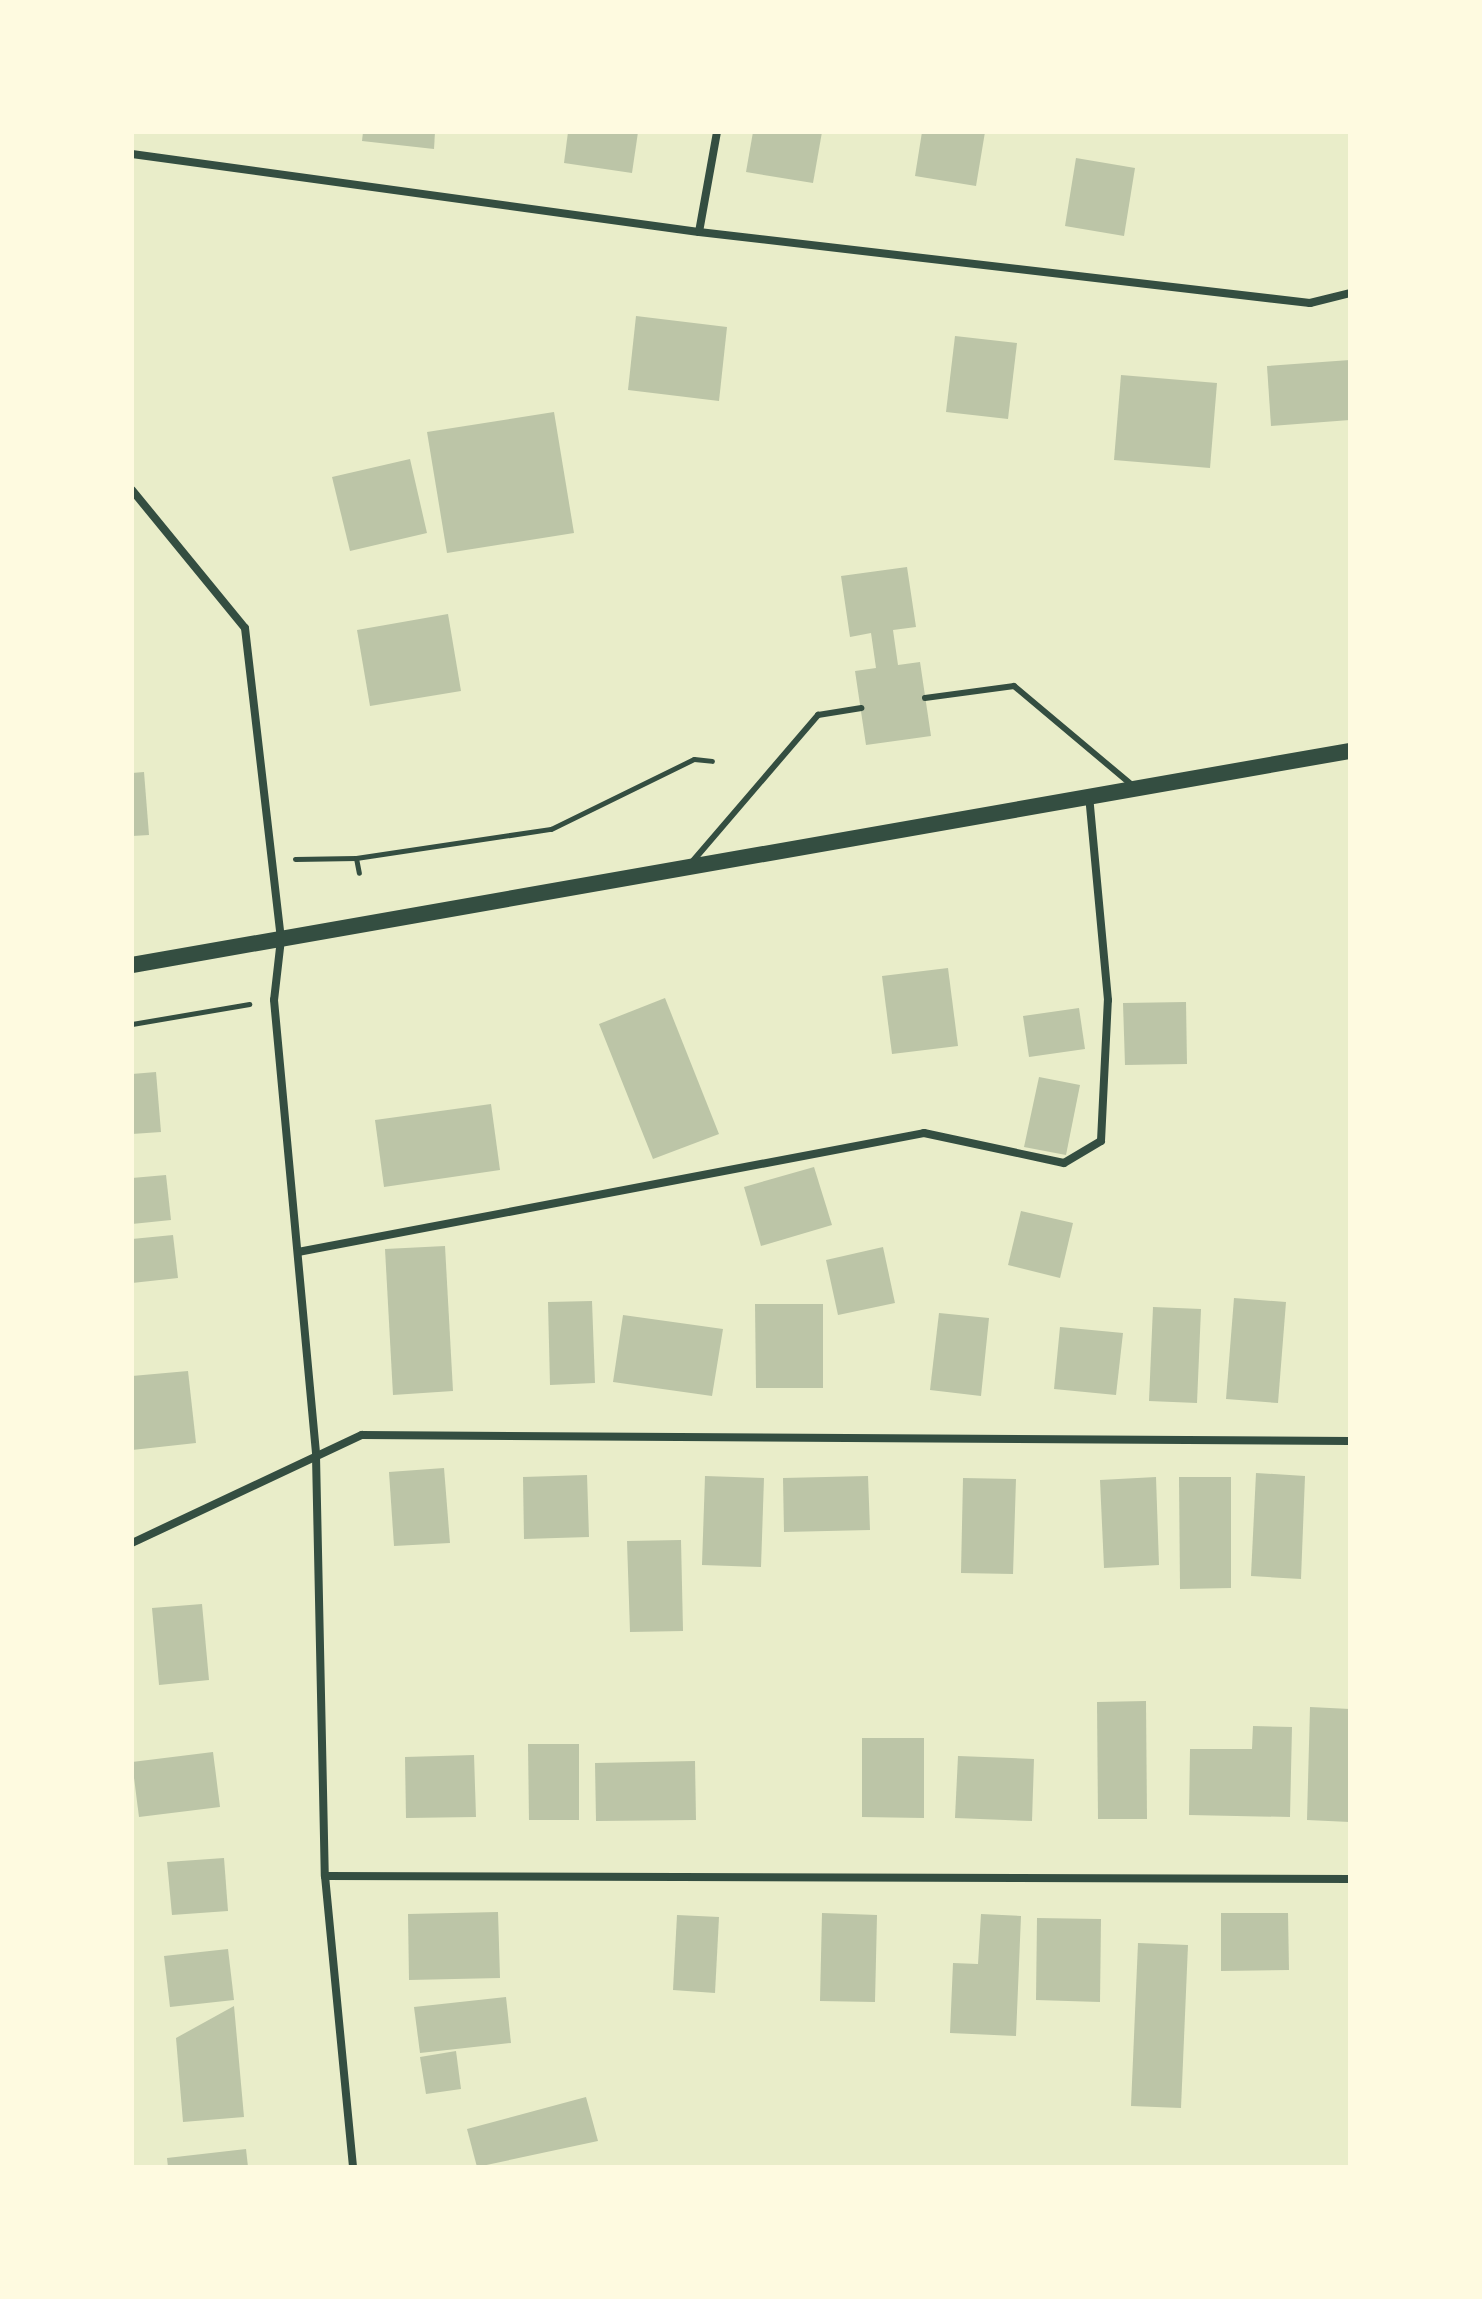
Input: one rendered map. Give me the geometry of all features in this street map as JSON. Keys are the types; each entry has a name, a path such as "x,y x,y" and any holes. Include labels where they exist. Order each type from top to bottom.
{"main road":[{"path":"132,965 1350,751"}],"street":[{"path":"699,232 717,132"},
{"path":"132,154 699,232 1310,303 1350,293"},
{"path":"132,490 245,628 281,939 274,1000 316,1456 325,1876 353,2167"},
{"path":"298,1252 924,1133 1064,1163 1101,1141 1108,1000 1089,797"},
{"path":"132,1543 362,1435 1350,1441"},
{"path":"325,1876 1350,1879"}],"lane":[{"path":"925,698 1014,686 1137,789"},
{"path":"687,868 818,715 861,708"}],"path":[{"path":"271,856 356,858 551,829 694,759 712,761"},
{"path":"356,858 359,873"},
{"path":"132,1024 274,1000"}],"building":[{"path":"363,132 435,132 434,149 362,141"},
{"path":"568,132 638,132 632,173 564,163"},
{"path":"753,132 822,132 813,183 746,172"},
{"path":"922,132 985,132 976,186 915,176"},
{"path":"1076,158 1135,168 1124,236 1065,226"},
{"path":"636,316 727,327 719,401 628,390"},
{"path":"955,336 1017,343 1008,419 946,412"},
{"path":"1350,360 1350,420 1271,426 1267,366"},
{"path":"1121,375 1217,383 1210,468 1114,460"},
{"path":"554,412 574,533 447,553 427,432"},
{"path":"410,459 427,533 350,551 332,477"},
{"path":"907,567 916,627 893,630 898,665 920,662 931,736 866,745 855,671 876,668 871,633 850,637 841,576"},
{"path":"448,614 461,691 370,706 357,630"},
{"path":"144,772 149,835 132,836 132,773"},
{"path":"948,968 958,1046 892,1054 882,976"},
{"path":"665,998 719,1134 653,1159 599,1024"},
{"path":"1186,1002 1187,1064 1125,1065 1123,1003"},
{"path":"1079,1008 1085,1049 1029,1057 1023,1016"},
{"path":"156,1072 161,1132 132,1134 132,1074"},
{"path":"1039,1077 1080,1085 1066,1155 1024,1147"},
{"path":"491,1104 500,1170 384,1187 375,1120"},
{"path":"814,1167 832,1225 761,1246 744,1187"},
{"path":"166,1175 171,1220 132,1224 132,1178"},
{"path":"1021,1211 1073,1223 1060,1278 1008,1265"},
{"path":"173,1235 178,1278 132,1283 132,1239"},
{"path":"445,1246 453,1391 393,1395 385,1249"},
{"path":"883,1247 895,1303 838,1315 826,1260"},
{"path":"1234,1298 1286,1302 1278,1403 1226,1399"},
{"path":"592,1301 595,1383 550,1385 548,1302"},
{"path":"755,1304 823,1304 823,1388 756,1388"},
{"path":"1153,1307 1201,1309 1197,1403 1149,1401"},
{"path":"939,1313 989,1318 981,1396 930,1390"},
{"path":"623,1315 723,1329 712,1396 613,1382"},
{"path":"1060,1327 1123,1333 1116,1395 1054,1389"},
{"path":"188,1371 196,1443 132,1450 132,1376"},
{"path":"444,1468 450,1543 394,1546 389,1472"},
{"path":"1256,1473 1305,1476 1301,1579 1251,1576"},
{"path":"587,1475 589,1537 524,1539 523,1477"},
{"path":"705,1476 764,1478 761,1567 702,1565"},
{"path":"868,1476 870,1530 784,1532 783,1478"},
{"path":"1156,1477 1159,1565 1104,1568 1100,1480"},
{"path":"1179,1477 1231,1477 1231,1588 1180,1589"},
{"path":"963,1478 1016,1479 1013,1574 961,1573"},
{"path":"681,1540 683,1631 630,1632 627,1541"},
{"path":"202,1604 209,1680 159,1685 152,1608"},
{"path":"1146,1701 1147,1819 1098,1819 1097,1702"},
{"path":"1310,1707 1350,1709 1350,1822 1307,1820"},
{"path":"1253,1726 1292,1727 1290,1817 1189,1815 1190,1749 1252,1749"},
{"path":"862,1738 924,1738 924,1818 862,1817"},
{"path":"528,1744 579,1744 579,1820 529,1820"},
{"path":"213,1752 220,1807 139,1817 132,1762"},
{"path":"474,1755 476,1817 406,1818 405,1757"},
{"path":"958,1756 1034,1759 1032,1821 955,1818"},
{"path":"695,1761 696,1820 596,1821 595,1763"},
{"path":"224,1858 228,1911 172,1915 167,1862"},
{"path":"498,1912 500,1978 409,1980 408,1914"},
{"path":"822,1913 877,1915 875,2002 820,2001"},
{"path":"1221,1913 1288,1913 1289,1970 1221,1971"},
{"path":"981,1914 1021,1916 1016,2036 950,2033 953,1963 978,1964"},
{"path":"677,1915 719,1917 715,1993 673,1990"},
{"path":"1037,1918 1101,1919 1100,2002 1036,2000"},
{"path":"1138,1943 1188,1945 1181,2108 1131,2106"},
{"path":"228,1949 234,2000 170,2007 164,1956"},
{"path":"506,1997 511,2043 420,2053 414,2007"},
{"path":"234,2006 244,2117 183,2122 176,2038"},
{"path":"456,2051 461,2089 426,2094 420,2057"},
{"path":"586,2097 598,2141 477,2167 467,2129"},
{"path":"246,2149 248,2167 168,2167 167,2158"}]}
